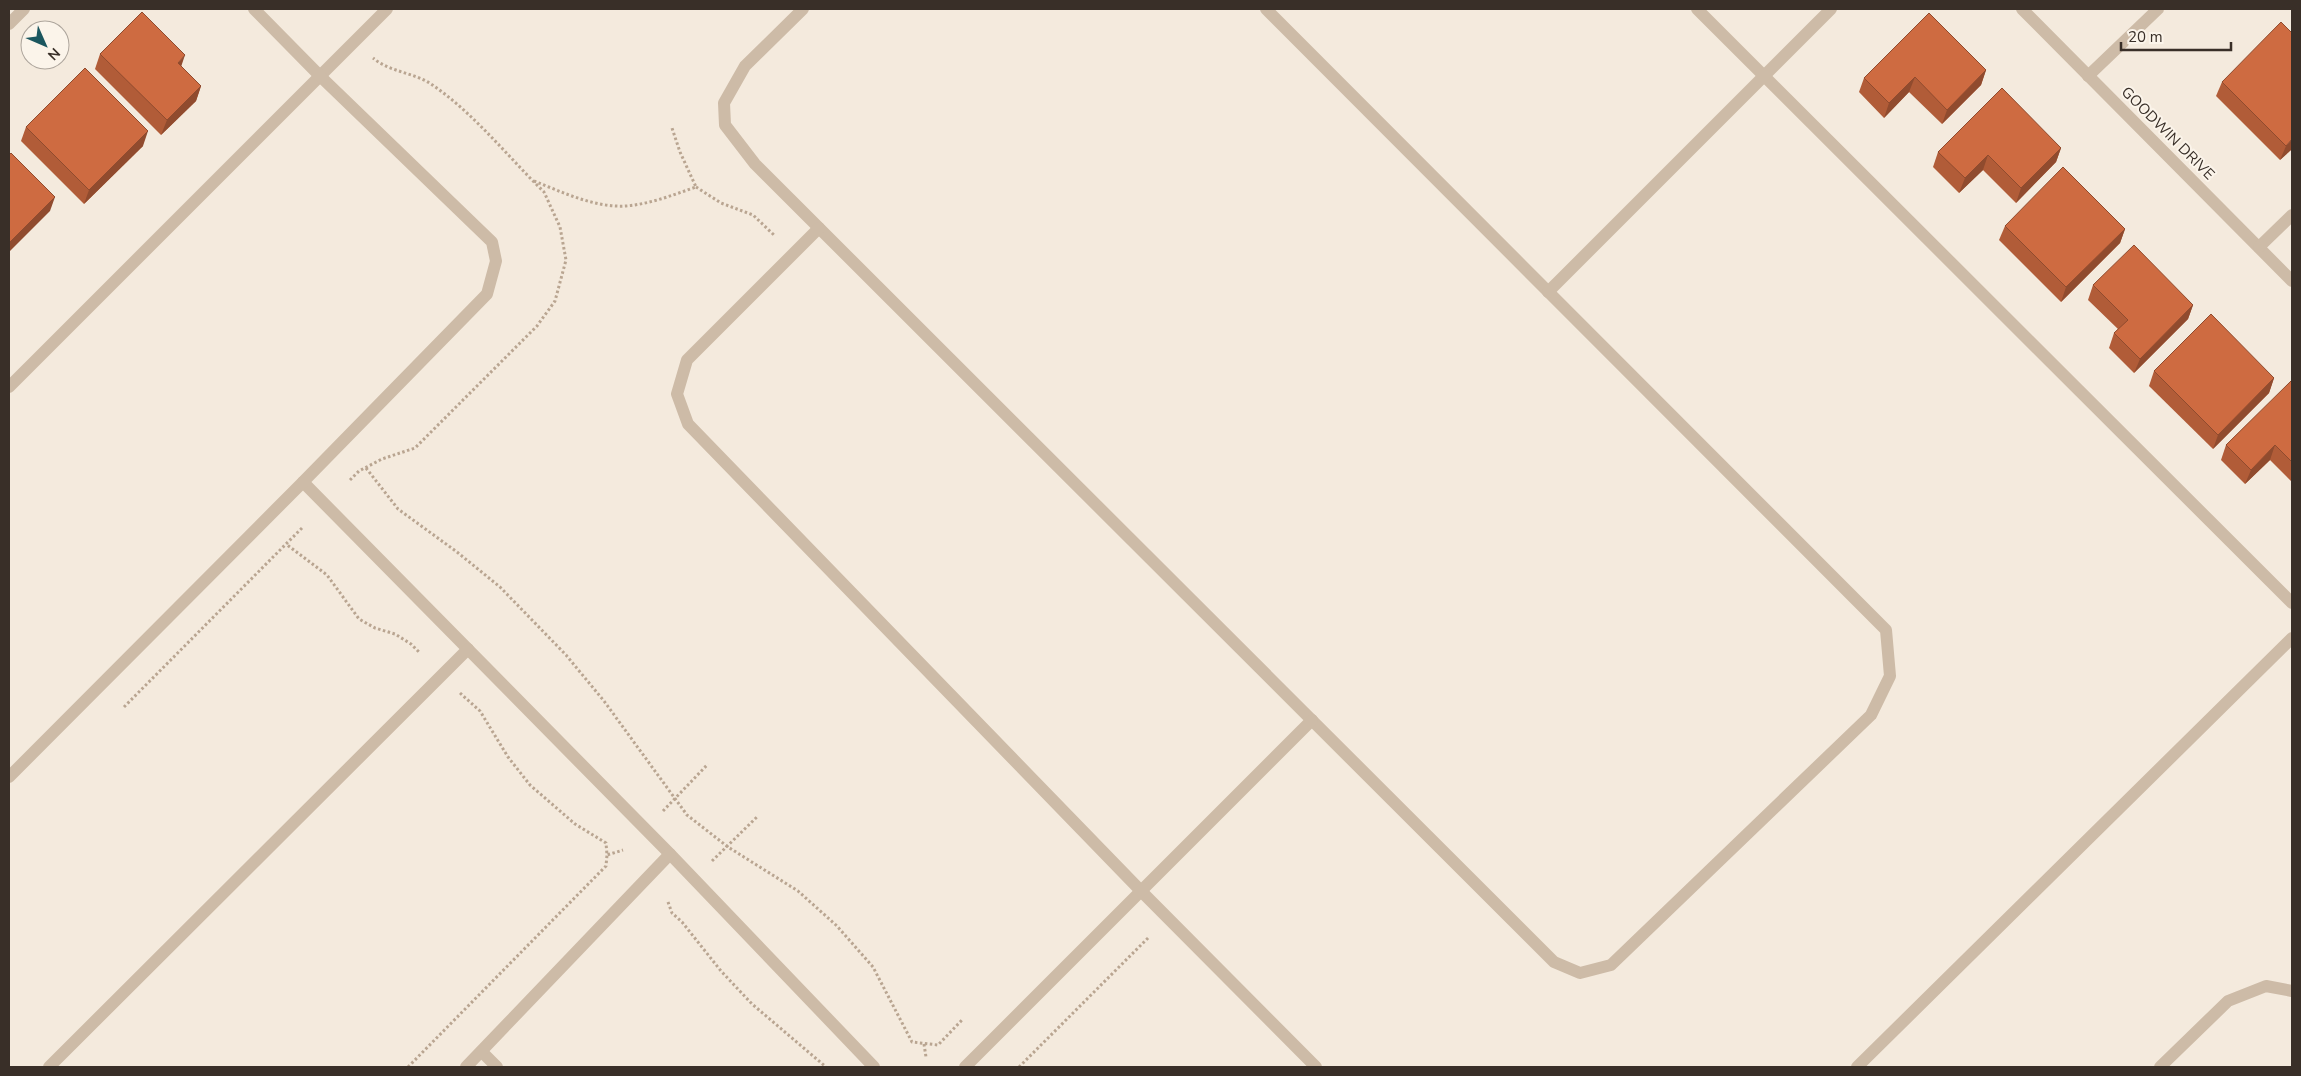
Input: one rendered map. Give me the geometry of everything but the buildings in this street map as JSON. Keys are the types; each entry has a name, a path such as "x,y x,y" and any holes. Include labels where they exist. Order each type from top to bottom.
{"street":[{"path":"9,24 24,9"},
{"path":"9,777 304,482 487,294 496,261 492,242 321,77 254,9"},
{"path":"9,387 387,9"},
{"path":"803,9 745,66 724,103 725,125 755,164 1554,962 1580,973 1612,965 1871,716 1890,676 1886,630 1266,9"},
{"path":"1697,9 2292,604"},
{"path":"1548,292 1831,9"},
{"name":"GOODWIN DRIVE","path":"2022,9 2292,281"},
{"path":"2088,76 2158,9"},
{"path":"2259,247 2292,215"},
{"path":"819,228 687,360 677,394 688,424 1141,890 1316,1067"},
{"path":"304,482 670,854 874,1067"},
{"path":"1857,1067 2292,638"},
{"path":"49,1067 468,649"},
{"path":"965,1067 1312,720"},
{"path":"466,1067 670,854"},
{"path":"2160,1067 2228,1001 2266,986 2292,991"},
{"path":"482,1052 497,1067"}],"path":[{"path":"672,128 680,152 696,187 721,203 753,215 774,235"},
{"path":"533,181 594,202 625,206 656,200 696,187"},
{"path":"366,468 398,510 457,552 500,587 566,655 604,701 687,815 728,847 798,891 837,926 873,967 912,1042 938,1045 962,1020"},
{"path":"124,707 302,528"},
{"path":"286,544 327,575 359,620 375,628 395,634 411,644 420,653"},
{"path":"408,1067 606,866 606,843 575,824 530,785 508,757 480,712 457,690"},
{"path":"663,811 708,764"},
{"path":"712,862 758,816"},
{"path":"607,855 623,850"},
{"path":"668,902 672,913 682,922 721,971 752,1004 826,1067"},
{"path":"1019,1067 1152,933"},
{"path":"924,1044 926,1057"}]}
